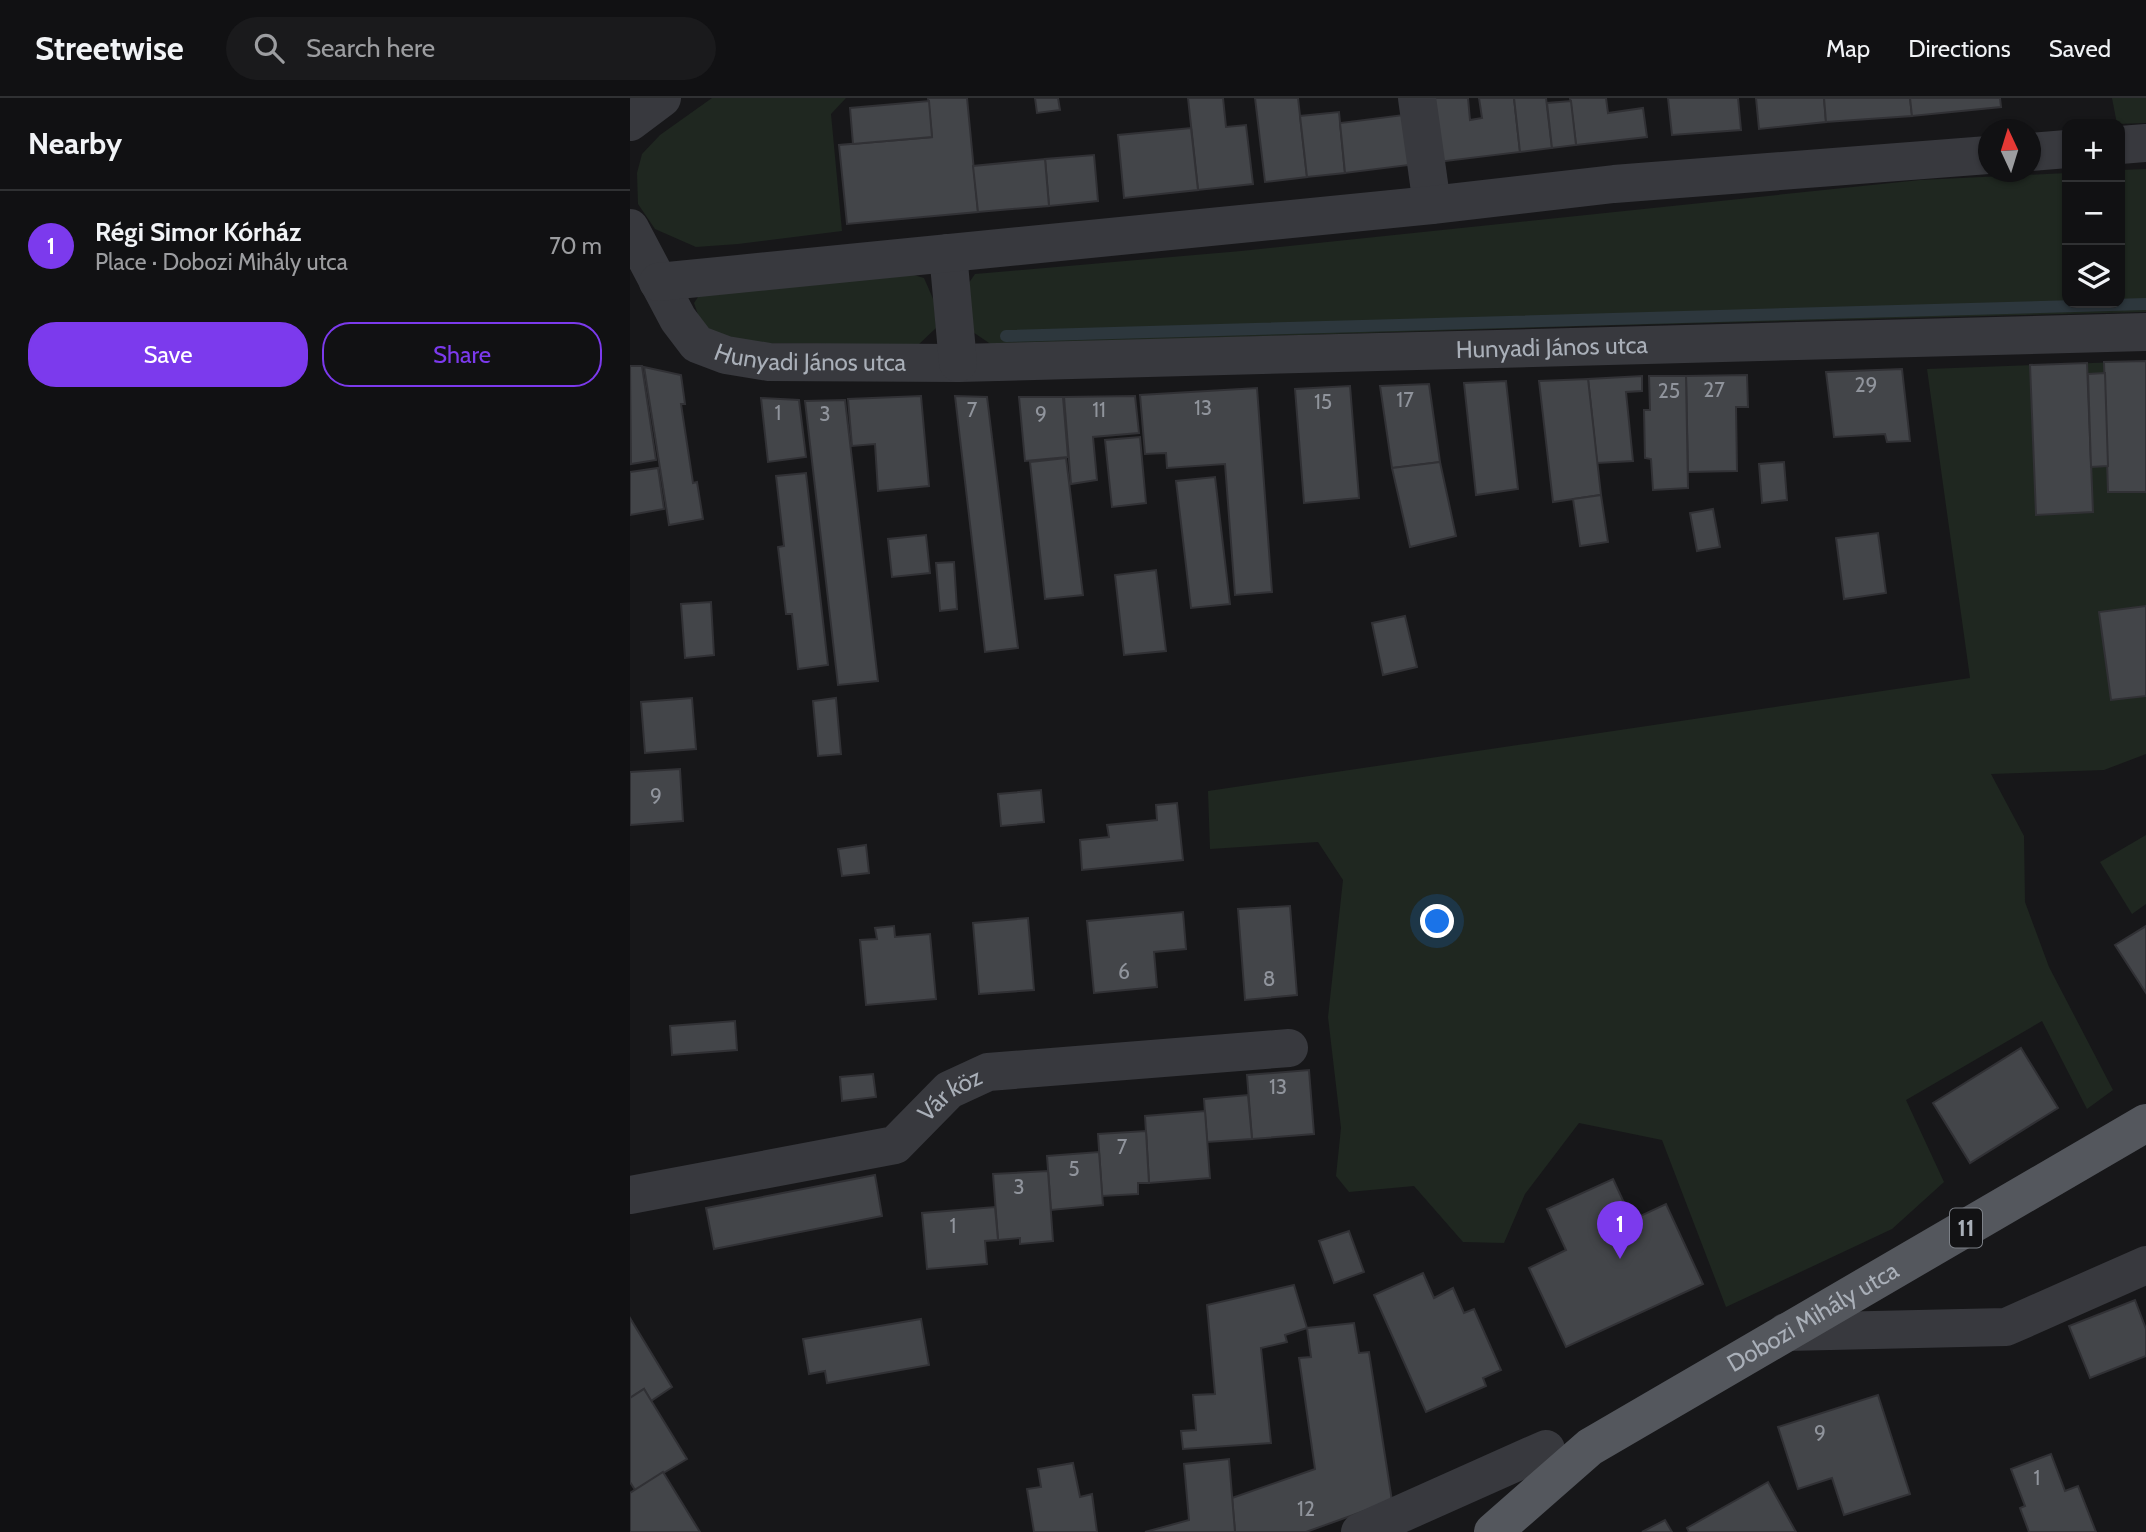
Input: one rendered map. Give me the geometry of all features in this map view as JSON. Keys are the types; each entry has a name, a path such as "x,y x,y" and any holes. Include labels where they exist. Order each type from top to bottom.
{"main road":[{"name":"Dobozi Mihály utca","path":"1493,1532 1590,1447 2146,1123"}],"street":[{"path":"630,122 662,98"},
{"path":"1417,98 1432,205"},
{"path":"2125,145 2146,143"},
{"path":"2041,151 2062,149"},
{"path":"658,282 1432,205 1614,184 1978,156"},
{"name":"Hunyadi János utca","path":"630,228 678,319 697,344 726,355 769,362 958,363 2146,332"},
{"path":"948,253 958,363"},
{"name":"Vár köz","path":"630,1195 895,1145 949,1090 988,1072 1289,1048"},
{"path":"1786,1332 2006,1327 2146,1265"},
{"path":"1360,1532 1546,1449"}],"shaded area":[{"path":"712,98 846,98 831,114 842,231 696,247 655,229 638,204 637,173 642,154 660,135"},
{"path":"2112,98 2146,98 2146,123 2125,124 2125,119 2116,119"},
{"path":"2146,169 2146,312 992,345 970,330 966,287 975,274 1241,251 1920,180 1978,177 1978,182 2041,182 2041,174 2062,173 2062,308 2125,308 2125,170"},
{"path":"907,273 924,278 934,301 936,328 918,345 738,343 715,340 701,323 694,303 700,294"},
{"path":"2146,361 2146,754 2104,770 1991,774 2024,836 2025,902 2049,967 2113,1090 2087,1109 2042,1021 1906,1100 1944,1182 1892,1229 1726,1307 1662,1140 1579,1123 1525,1194 1504,1243 1463,1242 1414,1186 1349,1192 1336,1176 1341,1128 1328,1017 1343,880 1318,842 1210,849 1208,791 1970,678 1927,369"},
{"path":"2146,835 2146,904 2132,914 2100,862"}],"building":[{"path":"928,98 967,98 978,212 847,224 839,145 932,137"},
{"path":"1035,98 1058,98 1060,110 1037,113"},
{"path":"1188,98 1223,98 1226,127 1246,125 1253,184 1198,190"},
{"path":"1255,98 1298,98 1307,177 1265,182"},
{"path":"1431,98 1468,98 1470,120 1482,118 1479,98 1514,98 1520,152 1438,162"},
{"path":"1514,98 1546,98 1552,148 1520,152"},
{"path":"1570,98 1606,98 1608,113 1643,108 1647,137 1576,145"},
{"path":"1668,98 1738,98 1741,130 1672,135"},
{"path":"1756,98 1824,98 1826,122 1759,129"},
{"path":"1824,98 1910,98 1912,116 1826,122"},
{"path":"1910,98 2000,98 2001,107 1912,116"},
{"path":"929,101 932,137 853,144 850,108"},
{"path":"1571,101 1576,145 1552,148 1547,103"},
{"path":"1339,112 1345,173 1307,177 1300,116"},
{"path":"1411,114 1417,164 1345,173 1340,123"},
{"path":"1191,128 1198,190 1124,198 1118,135"},
{"path":"1094,155 1098,201 1049,206 1045,159"},
{"path":"1045,159 1049,206 978,212 973,166"},
{"path":"2146,361 2146,492 2108,492 2104,362"},
{"path":"2087,363 2093,512 2036,515 2030,365"},
{"path":"630,366 642,366 656,460 631,464"},
{"path":"644,367 681,375 685,404 681,404 693,483 697,482 703,519 669,525"},
{"path":"1902,369 1910,441 1887,442 1885,434 1834,437 1826,372"},
{"path":"2105,373 2108,466 2091,467 2088,374"},
{"path":"1747,375 1748,407 1736,407 1737,471 1688,472 1686,376"},
{"path":"1642,376 1642,391 1626,392 1633,461 1597,463 1588,379"},
{"path":"1649,376 1686,376 1688,488 1653,490 1651,459 1645,458 1644,410 1650,410"},
{"path":"1588,379 1601,495 1553,502 1539,381"},
{"path":"1506,381 1518,489 1476,495 1464,383"},
{"path":"1429,384 1440,462 1392,468 1380,386"},
{"path":"1350,386 1359,498 1304,503 1295,389"},
{"path":"1257,388 1272,592 1235,595 1225,464 1167,468 1166,453 1145,454 1140,395"},
{"path":"921,396 929,486 878,491 875,444 852,446 848,399"},
{"path":"955,396 987,397 1018,648 985,652"},
{"path":"1135,396 1139,433 1093,437 1097,480 1071,484 1064,397"},
{"path":"1019,397 1063,397 1068,457 1025,461"},
{"path":"761,398 799,400 806,457 768,462"},
{"path":"845,400 878,681 838,685 805,401"},
{"path":"1140,437 1146,503 1112,507 1105,440"},
{"path":"1066,458 1083,595 1045,599 1030,462"},
{"path":"1440,462 1456,536 1410,547 1392,468"},
{"path":"1784,462 1787,500 1762,503 1759,464"},
{"path":"658,468 664,509 630,515 630,472"},
{"path":"806,473 828,665 798,669 792,614 786,614 778,547 784,546 776,476"},
{"path":"1215,477 1230,604 1191,608 1176,481"},
{"path":"1601,495 1608,542 1580,546 1573,499"},
{"path":"1713,509 1720,547 1697,551 1690,513"},
{"path":"1878,533 1886,593 1844,599 1836,538"},
{"path":"926,535 930,573 892,577 888,539"},
{"path":"954,562 957,609 940,611 936,563"},
{"path":"1156,570 1166,651 1124,655 1115,575"},
{"path":"711,602 714,655 685,658 681,604"},
{"path":"2146,606 2146,696 2111,700 2099,612"},
{"path":"1405,616 1417,667 1383,675 1372,623"},
{"path":"692,698 696,749 645,753 641,702"},
{"path":"836,698 841,754 818,756 813,701"},
{"path":"680,769 683,821 630,825 630,772"},
{"path":"1041,790 1044,822 1001,826 998,794"},
{"path":"1177,803 1183,860 1082,870 1080,840 1109,837 1107,825 1157,820 1156,805"},
{"path":"866,845 869,873 842,876 838,849"},
{"path":"1290,906 1297,995 1245,1000 1238,909"},
{"path":"1183,912 1186,949 1154,952 1157,987 1094,993 1087,921"},
{"path":"1028,918 1034,990 979,994 973,923"},
{"path":"894,926 895,937 930,934 936,999 866,1005 860,940 877,939 875,928"},
{"path":"2146,926 2146,993 2115,945"},
{"path":"735,1021 737,1050 672,1055 670,1026"},
{"path":"2021,1048 2058,1108 1970,1163 1933,1103"},
{"path":"1309,1070 1314,1134 1252,1139 1247,1075"},
{"path":"873,1074 876,1097 842,1101 840,1077"},
{"path":"1248,1095 1252,1139 1207,1142 1204,1099"},
{"path":"1205,1111 1210,1178 1149,1183 1145,1116"},
{"path":"1146,1131 1149,1183 1138,1183 1138,1194 1102,1196 1098,1134"},
{"path":"1099,1152 1103,1205 1051,1210 1047,1156"},
{"path":"1048,1171 1053,1241 1020,1244 1020,1238 998,1240 993,1174"},
{"path":"875,1175 882,1216 714,1249 706,1208"},
{"path":"1613,1179 1632,1220 1666,1204 1703,1284 1566,1347 1529,1268 1566,1250 1547,1209"},
{"path":"995,1207 998,1240 985,1241 987,1264 927,1269 922,1213"},
{"path":"1349,1231 1364,1272 1334,1283 1319,1241"},
{"path":"1423,1273 1434,1298 1453,1288 1464,1313 1474,1309 1501,1370 1483,1378 1486,1386 1426,1412 1374,1295"},
{"path":"1294,1285 1307,1328 1285,1335 1287,1342 1261,1348 1271,1443 1183,1449 1181,1431 1196,1430 1193,1395 1215,1394 1207,1305"},
{"path":"2135,1300 2146,1329 2146,1356 2090,1378 2069,1326"},
{"path":"630,1318 672,1387 651,1401 644,1389 630,1398"},
{"path":"921,1319 929,1365 827,1383 825,1371 809,1374 803,1339"},
{"path":"1354,1323 1359,1353 1369,1352 1392,1501 1306,1532 1235,1532 1232,1498 1315,1469 1299,1358 1311,1357 1307,1328"},
{"path":"644,1389 687,1459 635,1490 630,1482 630,1398"},
{"path":"1878,1395 1910,1494 1844,1515 1832,1478 1798,1489 1778,1427"},
{"path":"2051,1454 2065,1491 2078,1486 2096,1532 2029,1532 2020,1508 2025,1506 2011,1469"},
{"path":"1229,1459 1235,1532 1145,1532 1189,1520 1184,1464"},
{"path":"1073,1463 1080,1497 1092,1494 1097,1532 1034,1532 1027,1489 1041,1487 1038,1469"},
{"path":"663,1472 700,1532 630,1532 630,1493"},
{"path":"1768,1482 1796,1532 1689,1532 1687,1528"},
{"path":"1665,1520 1672,1532 1642,1532"}],"waterway":[{"path":"1006,336 2146,304"}],"place":[{"name":"Régi Simor Kórház","path":"1620,1259"}]}
